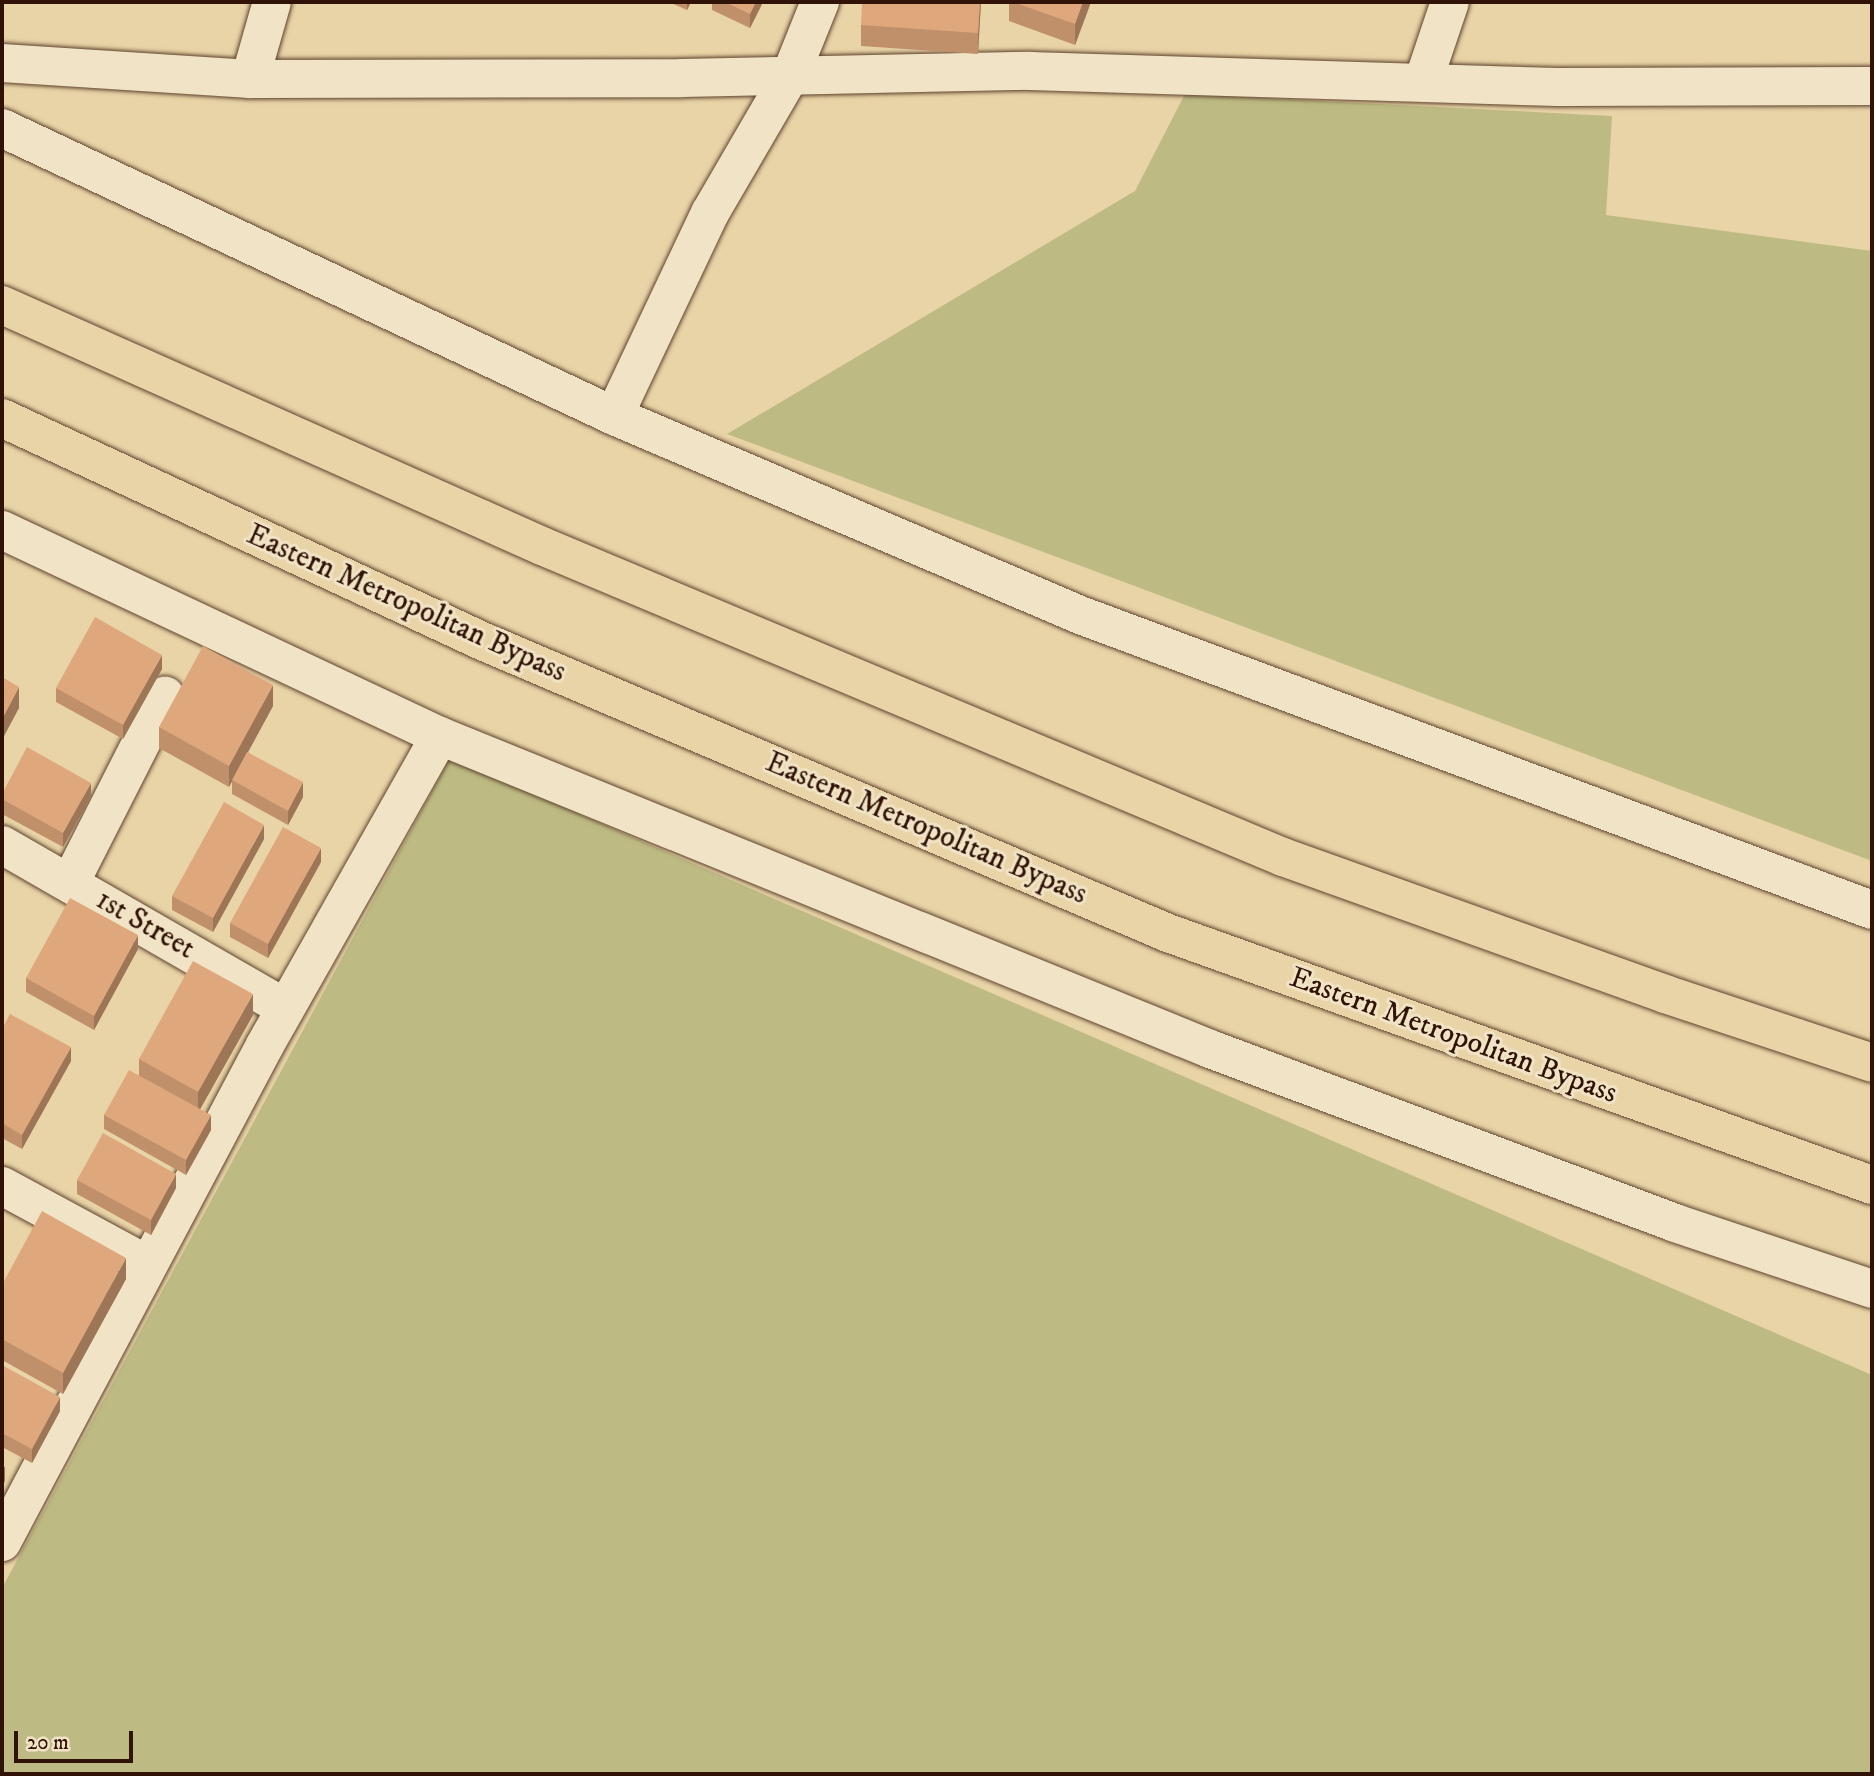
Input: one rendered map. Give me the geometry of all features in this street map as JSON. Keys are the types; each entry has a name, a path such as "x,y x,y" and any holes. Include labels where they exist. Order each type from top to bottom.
{"main road":[{"path":"2,305 542,546 1283,857 1665,994 1872,1063"},
{"name":"Eastern Metropolitan Bypass","path":"2,418 482,641 1168,933 1872,1185"}],"street":[{"path":"250,79 272,2"},
{"path":"614,416 710,213 791,74 820,2"},
{"path":"1423,82 1450,2"},
{"path":"2,63 250,79 1030,71 1558,87 1872,86"},
{"path":"2,128 614,416 1080,615 1872,910"},
{"path":"2,530 440,736 1210,1049 1675,1223 1872,1289"},
{"path":"71,881 165,696"},
{"path":"2,1542 286,1008 440,736"},
{"name":"1st Street","path":"2,845 71,881 286,1008"},
{"path":"2,1186 148,1265"}],"shaded area":[{"path":"1185,94 1612,116 1606,215 1872,251 1872,861 727,434 1135,191"},
{"path":"450,758 1872,1375 1872,1774 2,1774 2,1588"}],"building":[{"path":"725,2 756,2 750,14"},
{"path":"862,2 980,2 978,33 861,25"},
{"path":"1013,2 1083,2 1075,24"},
{"path":"95,617 162,655 123,725 56,688"},
{"path":"203,646 273,685 229,766 159,727"},
{"path":"2,677 19,687 2,719"},
{"path":"27,747 91,783 63,833 2,799 2,794"},
{"path":"247,752 303,782 288,811 232,780"},
{"path":"224,802 264,825 213,918 172,896"},
{"path":"283,827 321,848 268,944 230,923"},
{"path":"70,898 138,935 94,1016 26,978"},
{"path":"193,961 253,994 198,1092 139,1059"},
{"path":"10,1014 71,1047 22,1135 2,1123 2,1029"},
{"path":"129,1070 211,1115 186,1160 104,1115"},
{"path":"103,1133 176,1174 151,1220 77,1180"},
{"path":"42,1211 126,1258 63,1373 2,1339 2,1285"},
{"path":"2,1365 60,1397 32,1449 2,1433"}]}
